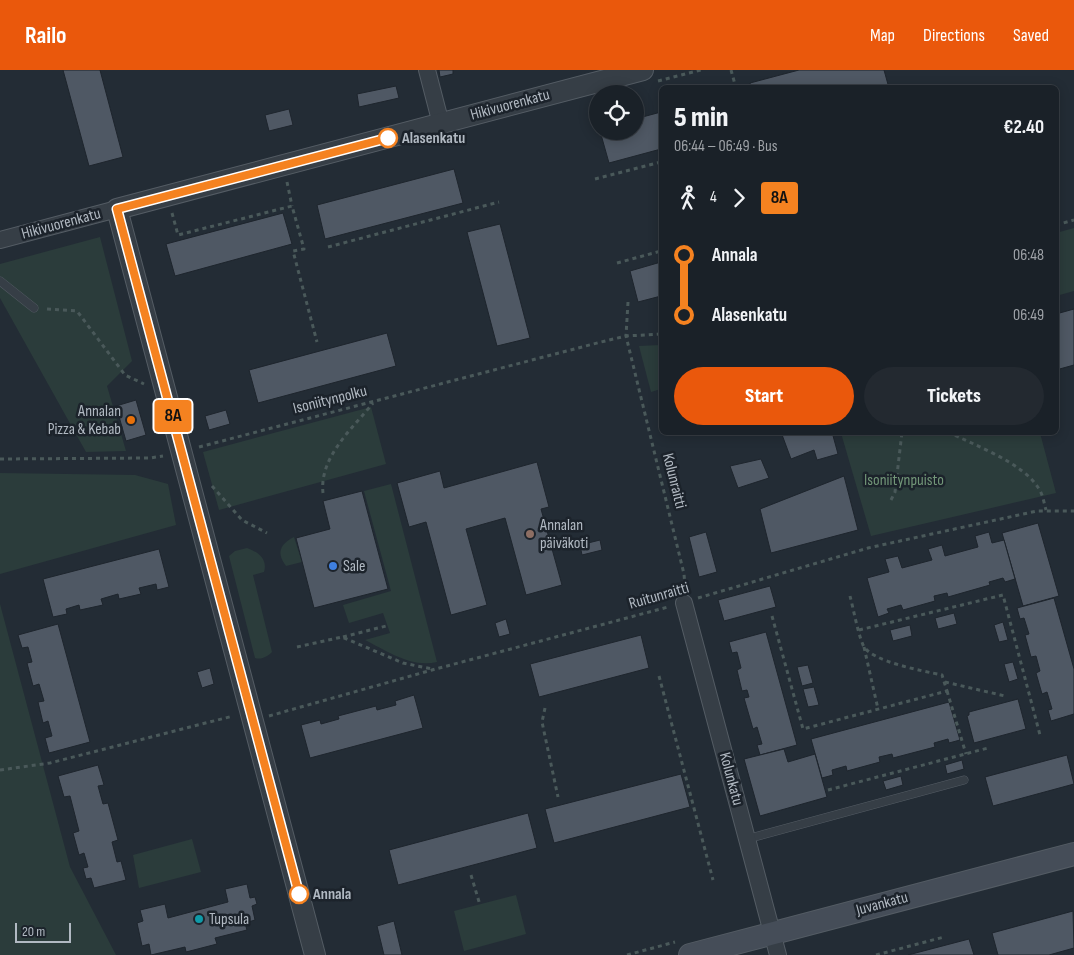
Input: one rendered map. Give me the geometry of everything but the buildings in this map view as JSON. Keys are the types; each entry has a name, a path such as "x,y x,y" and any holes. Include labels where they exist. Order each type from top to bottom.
{"main road":[{"name":"Juvankatu","path":"690,955 1074,854"}],"street":[{"path":"427,70 441,124"},
{"name":"Hikivuorenkatu","path":"0,240 643,70"},
{"path":"117,209 182,451 245,718 315,955"},
{"name":"Kolunkatu","path":"684,603 778,955"}],"lane":[{"path":"0,281 34,308"},
{"path":"747,839 964,780"}],"path":[{"path":"731,70 735,85"},
{"path":"595,179 659,163"},
{"path":"286,180 304,249 294,251 317,342"},
{"path":"328,247 500,202"},
{"path":"171,210 178,235 292,206"},
{"path":"1059,224 1074,220"},
{"path":"617,263 659,252"},
{"name":"Kolunraitti","path":"628,302 626,336 684,574 684,603"},
{"path":"34,308 77,311 125,375 149,387"},
{"name":"Isoniitynpolku","path":"0,459 150,458 626,336 659,334"},
{"path":"324,493 322,484 344,436 374,402"},
{"path":"891,500 895,492 902,435"},
{"path":"954,435 1021,470 1039,488 1046,510"},
{"path":"207,481 242,520 266,533"},
{"name":"Ruitunraitti","path":"0,770 50,763 245,718 684,603 722,590 868,548 1037,511 1074,511"},
{"path":"859,630 1003,595 1040,735"},
{"path":"850,596 864,646 878,709"},
{"path":"772,616 803,729 947,691"},
{"path":"297,647 386,626"},
{"path":"342,637 403,663 432,670"},
{"path":"864,646 880,658 897,664 942,674 966,754"},
{"path":"659,676 713,880"},
{"path":"944,682 1005,696"},
{"path":"545,708 542,722 558,797"},
{"path":"828,790 988,748"},
{"path":"472,875 480,905"},
{"path":"876,955 944,937"}],"green space":[{"path":"1074,228 1074,291 1059,295 1059,232"},
{"path":"100,237 132,361 107,386 126,451 86,452 0,298 0,264"},
{"path":"659,345 659,390 651,392 639,346"},
{"path":"371,407 386,464 219,510 203,452"},
{"name":"Isoniitynpuisto","path":"842,435 1041,435 1056,493 871,536"},
{"path":"0,473 135,475 168,484 176,525 0,574"},
{"path":"391,484 437,662 418,663 409,661 365,640 390,633 383,613 349,623 343,605 391,591 364,491"},
{"path":"294,537 302,562 286,566 281,557 281,549 285,543"},
{"path":"247,548 258,554 265,563 264,572 253,575 272,652 260,658 255,658 229,556 235,551"},
{"path":"0,604 70,867 116,955 0,955"},
{"path":"192,839 201,872 139,888 133,855"},
{"path":"516,895 526,934 464,951 454,911"}],"bus line":[{"name":"8A","path":"299,894 117,209 388,138"}],"place":[{"name":"Alasenkatu","path":"388,138"},
{"name":"Annalan Pizza & Kebab","path":"131,420"},
{"name":"Annalan päiväkoti","path":"530,534"},
{"name":"Sale","path":"333,566"},
{"name":"Annala","path":"299,894"},
{"name":"Tupsula","path":"199,919"}]}
